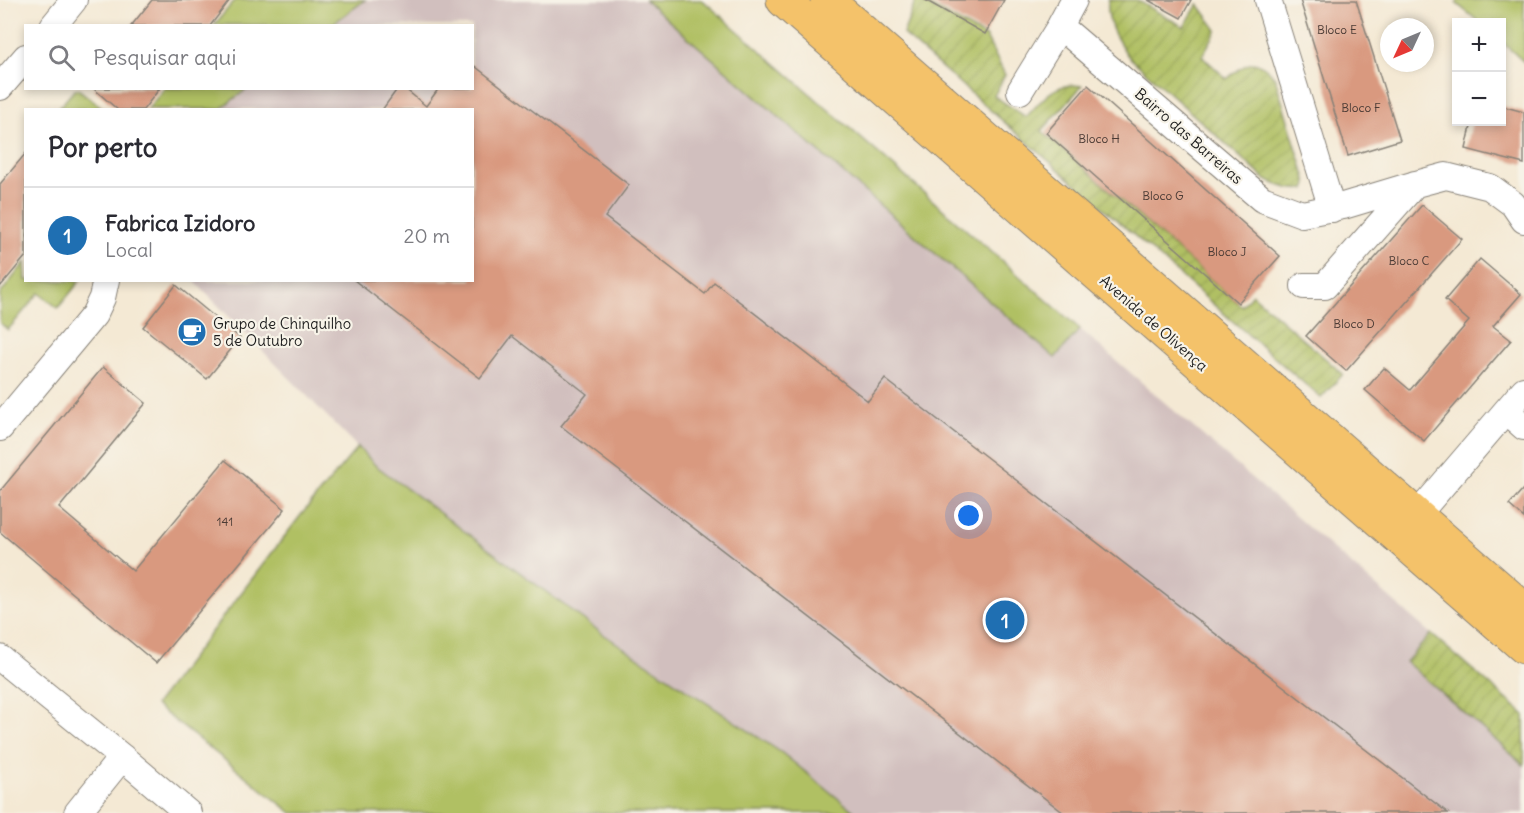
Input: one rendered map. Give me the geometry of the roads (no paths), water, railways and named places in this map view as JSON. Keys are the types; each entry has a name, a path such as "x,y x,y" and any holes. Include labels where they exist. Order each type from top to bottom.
{"main road":[{"name":"Avenida de Olivença","path":"783,0 1524,647"},
{"name":"Avenida de Olivença","path":"827,0 1524,609"}],"street":[{"path":"54,24 74,0"},
{"path":"1020,91 1074,0"},
{"path":"1268,0 1332,209"},
{"name":"Bairro das Barreiras","path":"1060,26 1262,199 1302,214 1332,209 1446,176 1490,187 1524,189"},
{"path":"1,84 24,59"},
{"path":"1304,286 1325,286 1416,184"},
{"name":"Bairro das Barreiras","path":"1490,187 1513,204 1524,220"},
{"path":"0,428 94,315 102,298 106,282"},
{"path":"1417,515 1515,419 1524,390"},
{"path":"0,658 188,813"},
{"path":"77,813 122,757"}],"place":[{"name":"Grupo de Chinquilho 5 de Outubro","path":"192,332"},
{"name":"Fabrica Izidoro","path":"1005,620"}]}
